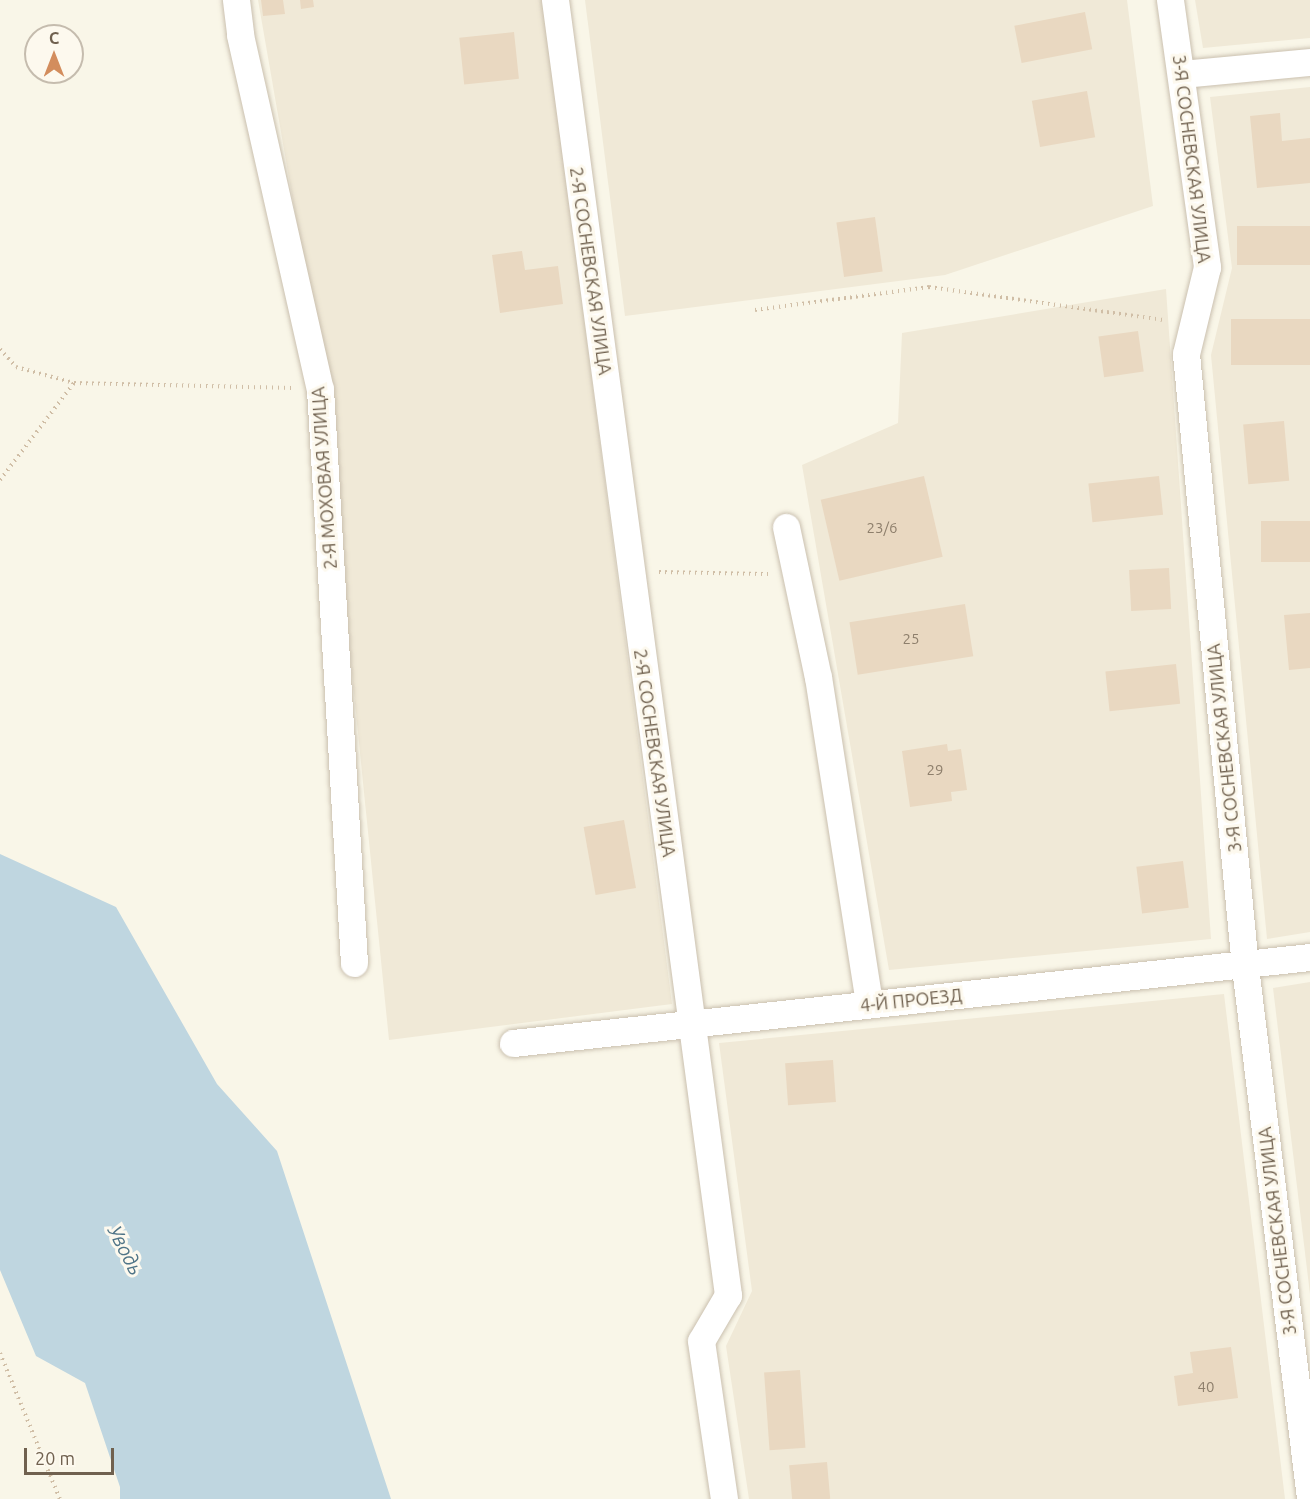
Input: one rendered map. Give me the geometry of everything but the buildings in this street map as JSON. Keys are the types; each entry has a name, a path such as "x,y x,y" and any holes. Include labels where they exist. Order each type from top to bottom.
{"street":[{"name":"2-Я МОХОВАЯ УЛИЦА","path":"236,0 240,35 320,389 354,963"},
{"name":"2-Я СОСНЕВСКАЯ УЛИЦА","path":"555,0 728,1295 701,1341 724,1499"},
{"name":"3-Я СОСНЕВСКАЯ УЛИЦА","path":"1170,0 1208,267 1186,354 1245,967 1310,1498"},
{"path":"1182,74 1310,62"},
{"path":"786,527 818,677 869,1004"},
{"name":"4-Й ПРОЕЗД","path":"513,1043 691,1021 1245,967 1310,957"}],"path":[{"path":"755,310 929,287 1193,324"},
{"path":"0,349 15,367 74,383 320,389"},
{"path":"0,480 74,383"},
{"path":"631,572 796,574"},
{"path":"0,1353 60,1499"}],"shaded area":[{"path":"258,0 543,0 672,1004 389,1040 320,356"},
{"path":"585,0 1127,0 1153,206 945,275 625,316"},
{"path":"1195,0 1310,0 1310,38 1203,48"},
{"path":"1310,87 1310,932 1267,939 1211,355 1232,268 1210,97"},
{"path":"1166,289 1211,939 889,970 802,465 898,423 902,333"},
{"path":"1310,982 1310,1294 1273,988"},
{"path":"1224,994 1285,1499 749,1499 726,1346 752,1291 719,1043"}],"water":[{"name":"Уводь","path":"0,854 116,907 217,1084 277,1151 391,1499 120,1499 120,1487 85,1383 36,1356 0,1270"}]}
